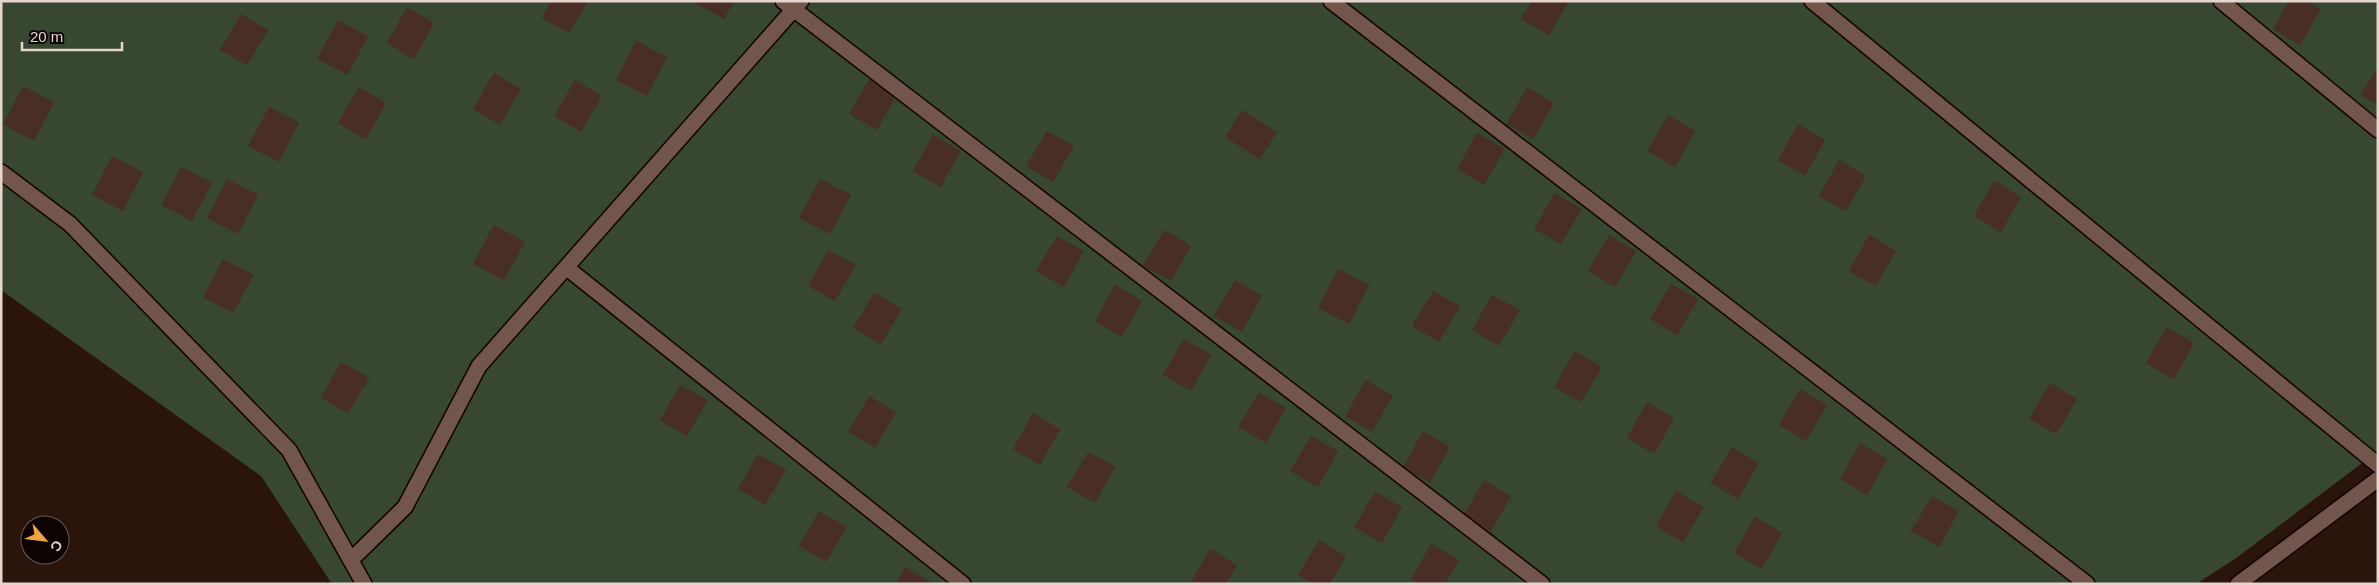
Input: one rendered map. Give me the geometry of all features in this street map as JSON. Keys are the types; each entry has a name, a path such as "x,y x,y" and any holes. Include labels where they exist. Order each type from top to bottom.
{"street":[{"path":"1331,1 2087,584"},
{"path":"1812,1 2378,465"},
{"path":"2221,1 2378,130"},
{"path":"351,560 404,507 479,366 567,268 793,4 1542,584"},
{"path":"1,172 70,224 289,450 364,584"},
{"path":"567,268 963,584"},
{"path":"2238,584 2378,479"}],"green space":[{"path":"1,1 2378,1 2378,451 2235,559 2196,584 332,584 261,476 1,290"}],"building":[{"path":"551,1 588,1 569,33 542,18"},
{"path":"698,1 734,1 724,19 697,4"},
{"path":"1532,1 1569,1 1549,35 1521,19"},
{"path":"2289,1 2307,1 2321,9 2300,45 2273,29"},
{"path":"407,7 434,23 414,59 387,43"},
{"path":"241,14 268,30 247,65 220,50"},
{"path":"338,20 368,36 348,75 317,59"},
{"path":"636,41 667,57 647,96 616,80"},
{"path":"2378,66 2378,105 2361,95"},
{"path":"494,73 521,89 500,125 473,109"},
{"path":"870,78 897,94 877,130 849,114"},
{"path":"575,80 602,96 581,132 554,116"},
{"path":"23,86 54,102 34,141 3,124"},
{"path":"359,87 386,103 366,139 338,123"},
{"path":"1527,88 1554,103 1533,139 1506,124"},
{"path":"269,107 299,123 279,162 248,146"},
{"path":"1242,110 1277,132 1260,159 1225,137"},
{"path":"1668,115 1695,131 1675,167 1647,151"},
{"path":"1798,124 1825,140 1805,176 1778,160"},
{"path":"1047,131 1074,146 1053,182 1026,166"},
{"path":"1477,133 1505,149 1484,185 1457,169"},
{"path":"933,135 961,151 940,187 913,171"},
{"path":"112,156 143,172 123,211 92,195"},
{"path":"1839,160 1866,176 1846,211 1819,196"},
{"path":"181,167 212,183 192,221 161,205"},
{"path":"227,179 258,195 238,234 207,218"},
{"path":"820,179 851,195 830,234 799,218"},
{"path":"1994,181 2021,197 2001,232 1974,216"},
{"path":"1555,193 1582,209 1561,244 1534,229"},
{"path":"494,225 525,242 504,280 473,264"},
{"path":"1164,230 1191,246 1171,281 1143,266"},
{"path":"1609,235 1636,251 1615,287 1588,271"},
{"path":"1869,235 1896,251 1876,286 1849,271"},
{"path":"1057,236 1084,251 1064,287 1036,271"},
{"path":"828,250 856,265 835,301 808,286"},
{"path":"223,259 254,275 233,313 203,297"},
{"path":"1338,269 1369,285 1349,324 1318,308"},
{"path":"1235,280 1262,296 1242,332 1214,316"},
{"path":"1671,284 1698,299 1677,335 1650,319"},
{"path":"1115,285 1142,301 1122,337 1095,321"},
{"path":"1433,291 1460,306 1439,342 1412,326"},
{"path":"874,293 902,309 881,344 853,328"},
{"path":"1492,295 1520,310 1499,346 1472,330"},
{"path":"2167,327 2194,343 2174,379 2146,363"},
{"path":"1184,339 1211,355 1191,391 1163,375"},
{"path":"1575,351 1602,367 1581,402 1554,387"},
{"path":"341,362 369,378 348,413 321,398"},
{"path":"1366,380 1393,396 1372,432 1345,416"},
{"path":"2050,383 2077,399 2056,434 2029,419"},
{"path":"680,385 708,400 687,436 660,420"},
{"path":"1800,389 1827,405 1806,441 1779,425"},
{"path":"1259,392 1286,408 1266,443 1238,427"},
{"path":"869,396 896,412 875,448 848,432"},
{"path":"1647,402 1674,418 1654,454 1627,438"},
{"path":"1033,413 1060,429 1040,465 1013,449"},
{"path":"1423,431 1450,447 1430,483 1403,467"},
{"path":"1311,436 1338,451 1318,487 1290,471"},
{"path":"1860,443 1887,459 1867,495 1840,479"},
{"path":"1732,447 1759,463 1738,499 1711,483"},
{"path":"1088,452 1115,467 1095,503 1067,487"},
{"path":"758,454 786,470 765,505 738,489"},
{"path":"1484,480 1511,496 1491,532 1463,516"},
{"path":"1676,491 1704,507 1683,542 1656,526"},
{"path":"1375,492 1402,507 1382,543 1354,527"},
{"path":"1932,496 1959,511 1939,547 1911,531"},
{"path":"819,511 847,527 826,562 799,546"},
{"path":"1755,517 1782,533 1762,569 1734,553"},
{"path":"1319,540 1346,556 1330,584 1313,584 1298,575"},
{"path":"1431,544 1459,560 1445,584 1418,584 1411,579"},
{"path":"1210,549 1237,565 1226,584 1190,584"},
{"path":"905,567 933,583 896,584"}]}
